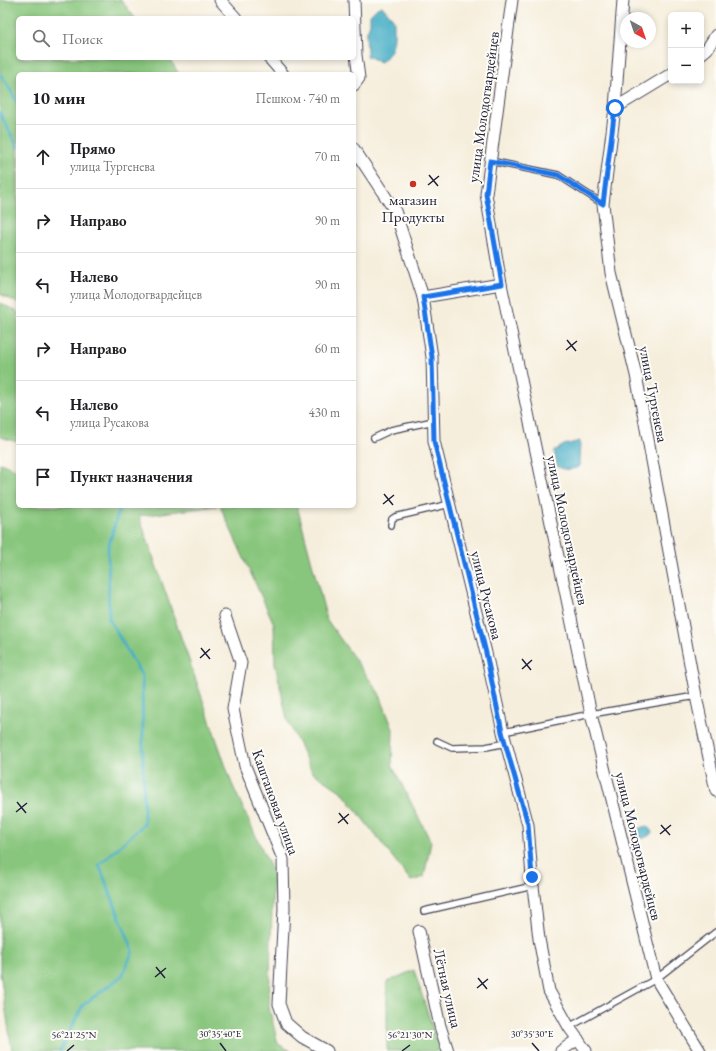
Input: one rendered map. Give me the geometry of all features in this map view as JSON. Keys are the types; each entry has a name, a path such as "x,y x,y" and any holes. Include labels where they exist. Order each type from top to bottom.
{"street":[{"path":"220,0 234,16"},
{"path":"354,0 355,16"},
{"name":"улица Молодогвардейцев","path":"512,0 486,194 502,284 590,714 656,979 700,1051"},
{"name":"улица Тургенева","path":"622,0 615,108 603,204 612,273 636,375 696,696 716,791"},
{"path":"356,31 359,78 356,82"},
{"path":"704,52 716,35"},
{"path":"271,60 281,72"},
{"path":"615,108 668,76"},
{"name":"улица Русакова","path":"356,152 395,211 423,297 432,357 434,441 486,653 502,732 528,824 539,939 549,991 569,1027 586,1051"},
{"path":"423,297 502,284"},
{"name":"Каштановая улица","path":"225,616 241,664 233,709 245,766 283,859 284,910 279,1004 286,1023 302,1037 326,1051"},
{"name":"Лётная улица","path":"420,931 440,1026 448,1051"},
{"path":"561,1051 578,1039"}],"lane":[{"path":"490,161 558,175 603,204"},
{"path":"374,438 391,430 434,421"},
{"path":"391,525 392,519 395,517 450,504"},
{"path":"502,732 590,714 696,696"},
{"path":"436,741 442,742 452,748 486,747 506,743"},
{"path":"424,911 533,886"},
{"path":"569,1027 656,979 716,932"}],"green space":[{"path":"0,0 121,0 133,16 16,16 16,60 170,60 178,72 16,72 16,302 0,294"},
{"path":"0,303 16,311 16,441 0,437"},
{"path":"0,463 16,469 16,508 201,508 139,516 232,784 273,873 269,1007 278,1044 291,1051 12,1051 0,972"},
{"path":"221,508 298,508 327,620 379,693 393,729 392,765 431,842 424,877 411,881 342,792 312,772 287,719 275,663 274,624"},
{"path":"414,970 440,1051 387,1051 387,982"}],"water":[{"path":"382,6 394,20 394,32 392,48 381,62 367,56 366,34 370,24 370,15 377,8"},
{"path":"580,441 579,467 568,470 557,466 554,451 564,445"},
{"path":"647,826 652,832 650,835 644,838 632,837 637,830"}],"waterway":[{"path":"0,74 16,100"},
{"path":"0,113 16,144"},
{"path":"60,1051 83,1005 122,976 133,951 99,865 144,824 142,676 109,619 108,548 119,508"}],"place":[{"name":"магазин Продукты","path":"413,184"}],"route":[{"path":"532,877 528,824 502,732 486,653 434,441 432,357 423,297 502,284 486,194 490,161 536,169 558,175 603,204 615,108"}]}
